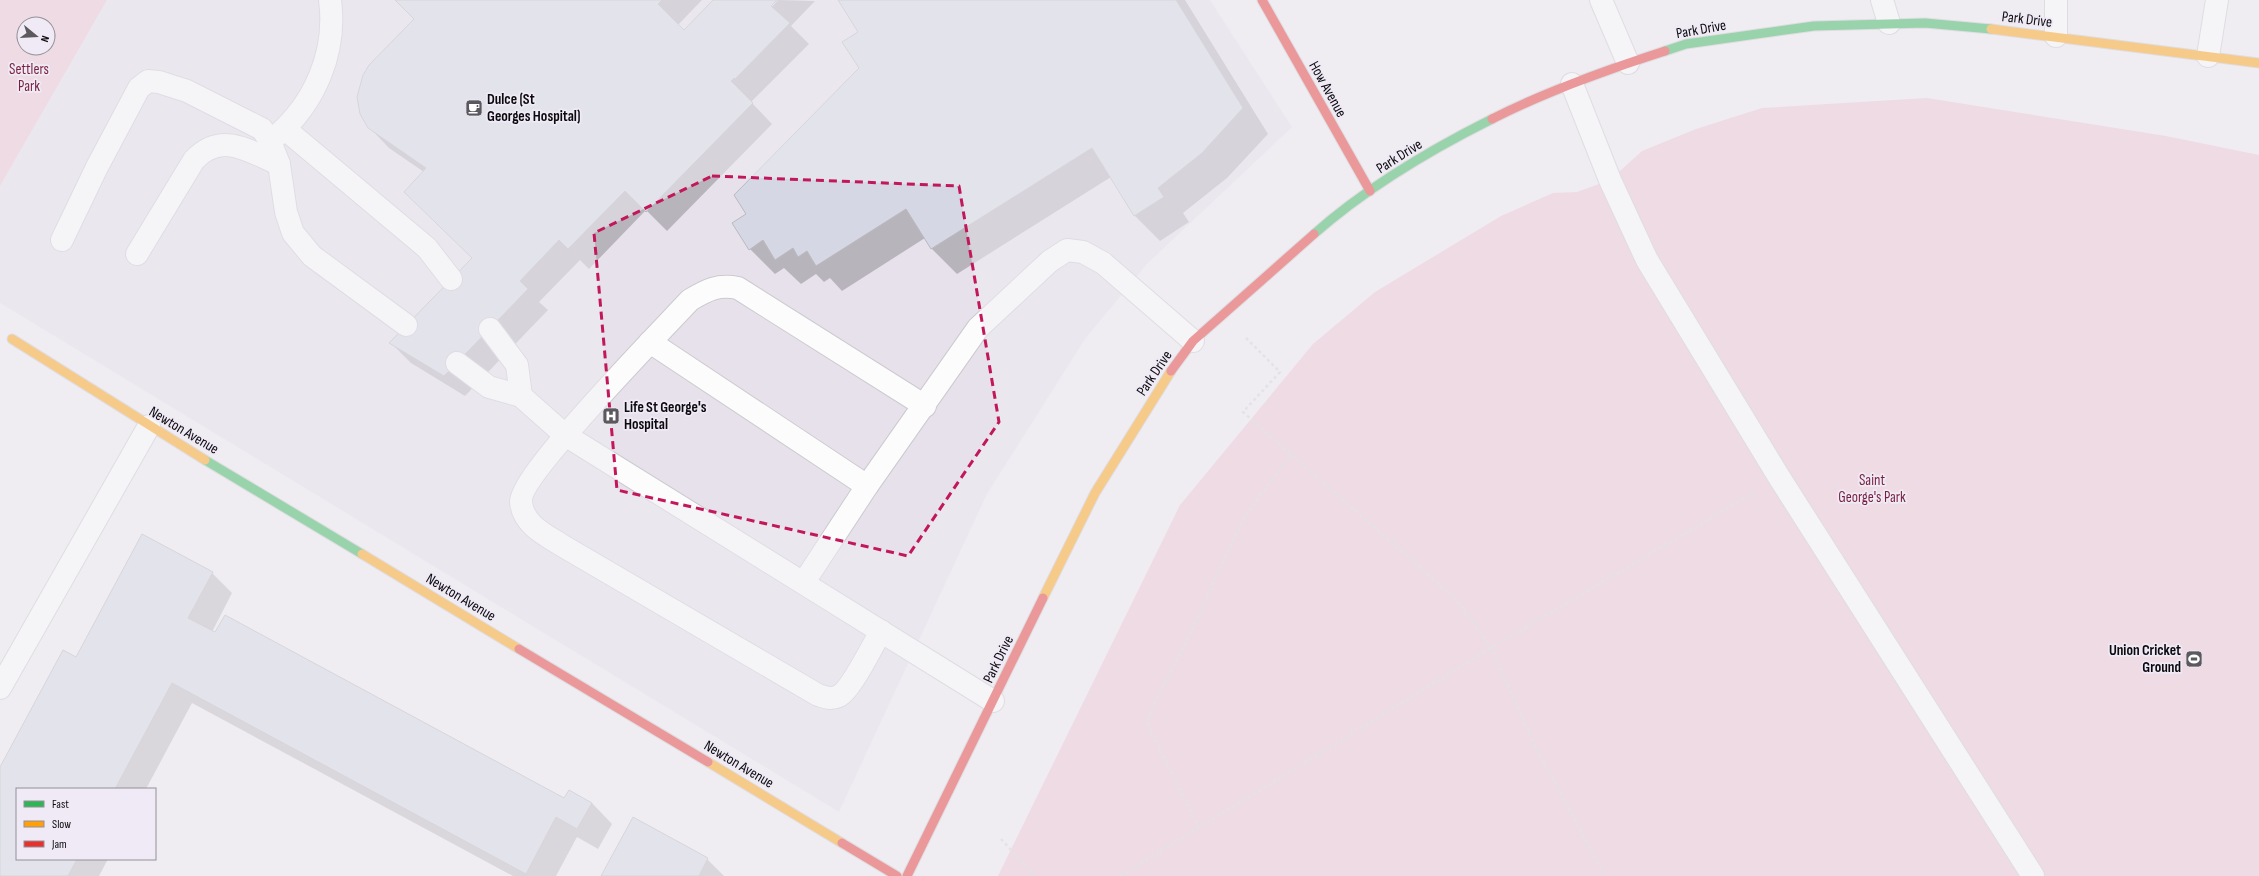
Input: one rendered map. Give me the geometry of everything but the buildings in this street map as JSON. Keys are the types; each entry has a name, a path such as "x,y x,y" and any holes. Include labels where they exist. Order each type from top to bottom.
{"street":[{"path":"330,0 331,11 326,63 317,84 278,135 279,164 286,212 293,233 312,256 406,325"},
{"name":"How Avenue","path":"1262,0 1370,191"},
{"path":"1600,0 1628,63"},
{"path":"1882,0 1889,23"},
{"path":"2056,0 2056,36"},
{"path":"2208,56 2217,0"},
{"name":"Park Drive","path":"907,876 1095,493 1160,387 1193,341 1222,313 1332,219 1370,191 1458,136 1516,106 1628,63 1686,44 1814,26 1925,23 2056,36 2259,63"},
{"path":"62,240 97,167 139,88 148,82 159,82 187,91 262,129 278,135 427,248 451,279"},
{"path":"1572,84 1610,180 1647,260 1779,477 2033,876"},
{"path":"138,254 194,160 202,152 225,144 238,146 279,164"},
{"path":"804,582 867,486 925,406 978,328 1050,261 1067,250 1083,252 1104,263 1193,341"},
{"path":"881,631 849,687 840,696 831,699 818,694 563,546 532,526 523,514 521,500 525,489 565,435 690,300 711,287 725,285 738,288 925,406"},
{"path":"490,329 517,365 521,396"},
{"name":"Newton Avenue","path":"12,339 149,426 898,876"},
{"path":"650,342 867,486"},
{"path":"457,363 489,387 521,396 565,435 804,582 993,701"},
{"path":"0,688 149,426"}],"path":[{"path":"1222,313 1280,372 1243,412 1457,600 1491,648 1536,748 1605,876"},
{"path":"1199,828 1147,725 1151,710 1187,640 1242,521 1291,454"},
{"path":"1120,876 1491,648 1779,477"},
{"path":"1001,839 1035,876"}],"highlighted area":[{"path":"712,176 959,186 999,422 908,556 617,490 594,233"}],"shaded area":[{"name":"Life St George's Hospital","path":"107,0 1210,0 1292,127 1147,264 1085,339 987,494 839,812 0,303 0,186"}],"green space":[{"name":"Settlers Park","path":"0,0 107,0 0,186"},
{"name":"Saint George's Park","path":"1927,98 2166,136 2259,155 2259,876 998,876 1180,505 1313,344 1375,292 1501,216 1553,193 1577,192 1610,180 1642,151 1696,129 1762,108"}],"traffic: fast":[{"path":"1665,51 1686,44 1814,26 1925,23 1991,29"},
{"path":"1314,234 1355,201 1399,171 1492,119"},
{"path":"205,460 362,554"}],"traffic: slow":[{"path":"1991,29 2259,63"},
{"path":"12,339 205,460"},
{"path":"1043,598 1095,493 1171,371"},
{"path":"362,554 519,649"},
{"path":"708,762 842,843"}],"traffic: jam":[{"path":"1262,0 1370,191"},
{"path":"1492,119 1534,99 1577,82 1665,51"},
{"path":"1171,371 1193,341 1314,234"},
{"path":"907,876 1043,598"},
{"path":"519,649 708,762"},
{"path":"842,843 897,876"}],"place":[{"name":"Dulce (St Georges Hospital)","path":"474,108"},
{"name":"Life St George's Hospital","path":"611,416"},
{"name":"Union Cricket Ground","path":"2194,659"}]}
